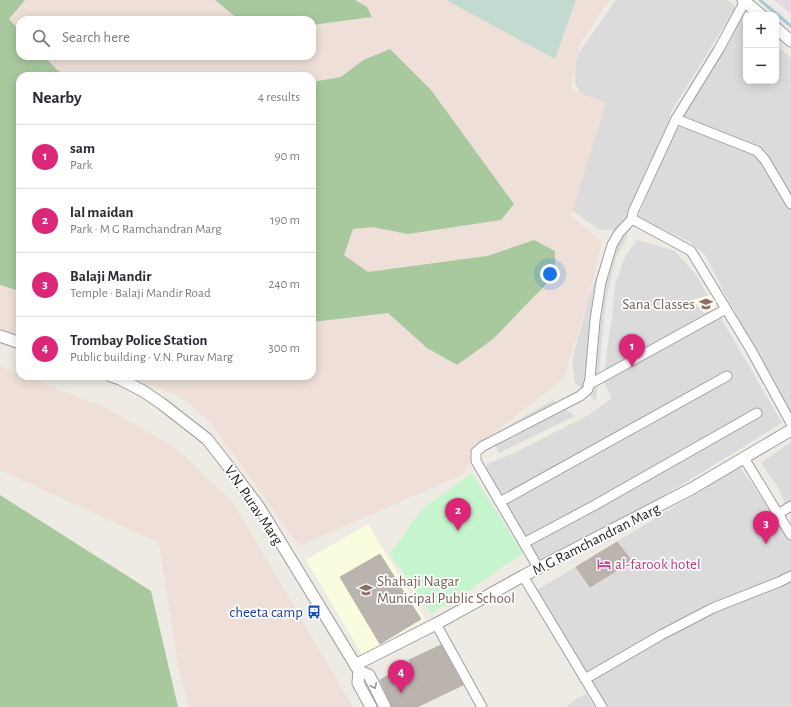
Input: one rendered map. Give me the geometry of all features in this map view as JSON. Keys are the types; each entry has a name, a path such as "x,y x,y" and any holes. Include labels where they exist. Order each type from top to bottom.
{"street":[{"path":"539,569 476,461 476,452 483,446 580,396 588,389 595,320 601,282 612,246 619,233 632,219 633,212 676,119 718,49 744,1 757,12"},
{"path":"779,31 791,41"},
{"path":"676,119 757,151 765,160 791,204"},
{"path":"632,219 691,251 751,350 791,424"},
{"path":"588,386 726,309"},
{"path":"0,336 16,342"},
{"path":"500,502 727,376"},
{"name":"V.N. Purav Marg","path":"122,380 143,391 162,404 207,439 226,462 259,507 357,668 358,683 371,707"},
{"path":"524,543 595,505 757,413"},
{"name":"M G Ramchandran Marg","path":"357,668 524,576 691,489 791,430"},
{"path":"744,458 791,535"},
{"path":"778,514 791,506"},
{"path":"524,576 602,707"},
{"path":"584,679 661,635 713,608 791,576"},
{"path":"436,624 482,707"},
{"name":"V.N. Purav Marg","path":"357,668 369,675 385,707"}],"shaded area":[{"path":"0,0 609,0 580,44 571,89 606,103 571,216 602,241 589,297 564,378 490,436 462,475 299,546 210,422 179,396 137,380 316,380 316,72 16,72 16,335 0,329"},
{"path":"446,0 576,0 555,59"},
{"path":"616,0 728,0 736,7 671,112 669,128 628,213 627,238 616,257 606,301 596,401 575,383 572,360 589,297 613,230 600,230 564,205 583,97 575,83 576,57"},
{"path":"774,0 791,0 791,14"},
{"path":"743,15 743,84 779,84 779,48 791,58 791,413 725,294 706,256 689,241 638,218 679,116"},
{"path":"637,240 675,251 696,275 782,423 631,516 533,570 522,547 484,487 487,464 514,453 587,416 612,398 604,382 615,284 625,257"},
{"name":"Sana Classes","path":"717,293 715,308 704,313 693,300"},
{"path":"0,366 16,372 16,380 35,380 104,407 175,447 234,504 353,707 189,707 179,671 159,543 0,470"},
{"path":"553,400 575,416 499,453 490,436"},
{"path":"791,442 791,513 776,484 761,463"},
{"path":"740,467 791,541 791,707 599,707 534,592"},
{"name":"Shahaji Nagar Municipal Public School","path":"368,524 425,619 363,656 306,560"},
{"path":"586,694 595,707 566,707 576,699"}],"green space":[{"path":"0,0 25,0 9,19 16,27 16,60 48,60 57,70 61,72 16,72 16,290 0,285"},
{"path":"215,0 355,0 367,7 372,17 316,24 316,16 234,16"},
{"path":"390,49 431,90 514,204 501,220 408,234 372,227 353,229 344,255 368,272 487,256 534,240 555,251 555,275 493,339 457,365 427,348 388,313 316,322 316,81 341,77 363,60"},
{"path":"472,473 523,553 464,594 431,613 390,554 422,509"},
{"path":"0,495 151,591 178,707 0,707"}],"building":[{"name":"al-farook hotel","path":"617,542 632,561 590,587 576,567"},
{"path":"380,554 421,619 380,644 340,577"},
{"path":"441,645 463,685 417,707 392,707 380,680 410,663 409,660"}],"waterway":[{"path":"760,0 791,26"}],"place":[{"name":"Sana Classes","path":"706,304"},
{"name":"sam","path":"632,367"},
{"name":"lal maidan","path":"458,531"},
{"name":"Balaji Mandir","path":"766,544"},
{"name":"al-farook hotel","path":"604,564"},
{"name":"Shahaji Nagar Municipal Public School","path":"366,590"},
{"name":"cheeta camp","path":"314,612"},
{"name":"Trombay Police Station","path":"401,693"}]}
